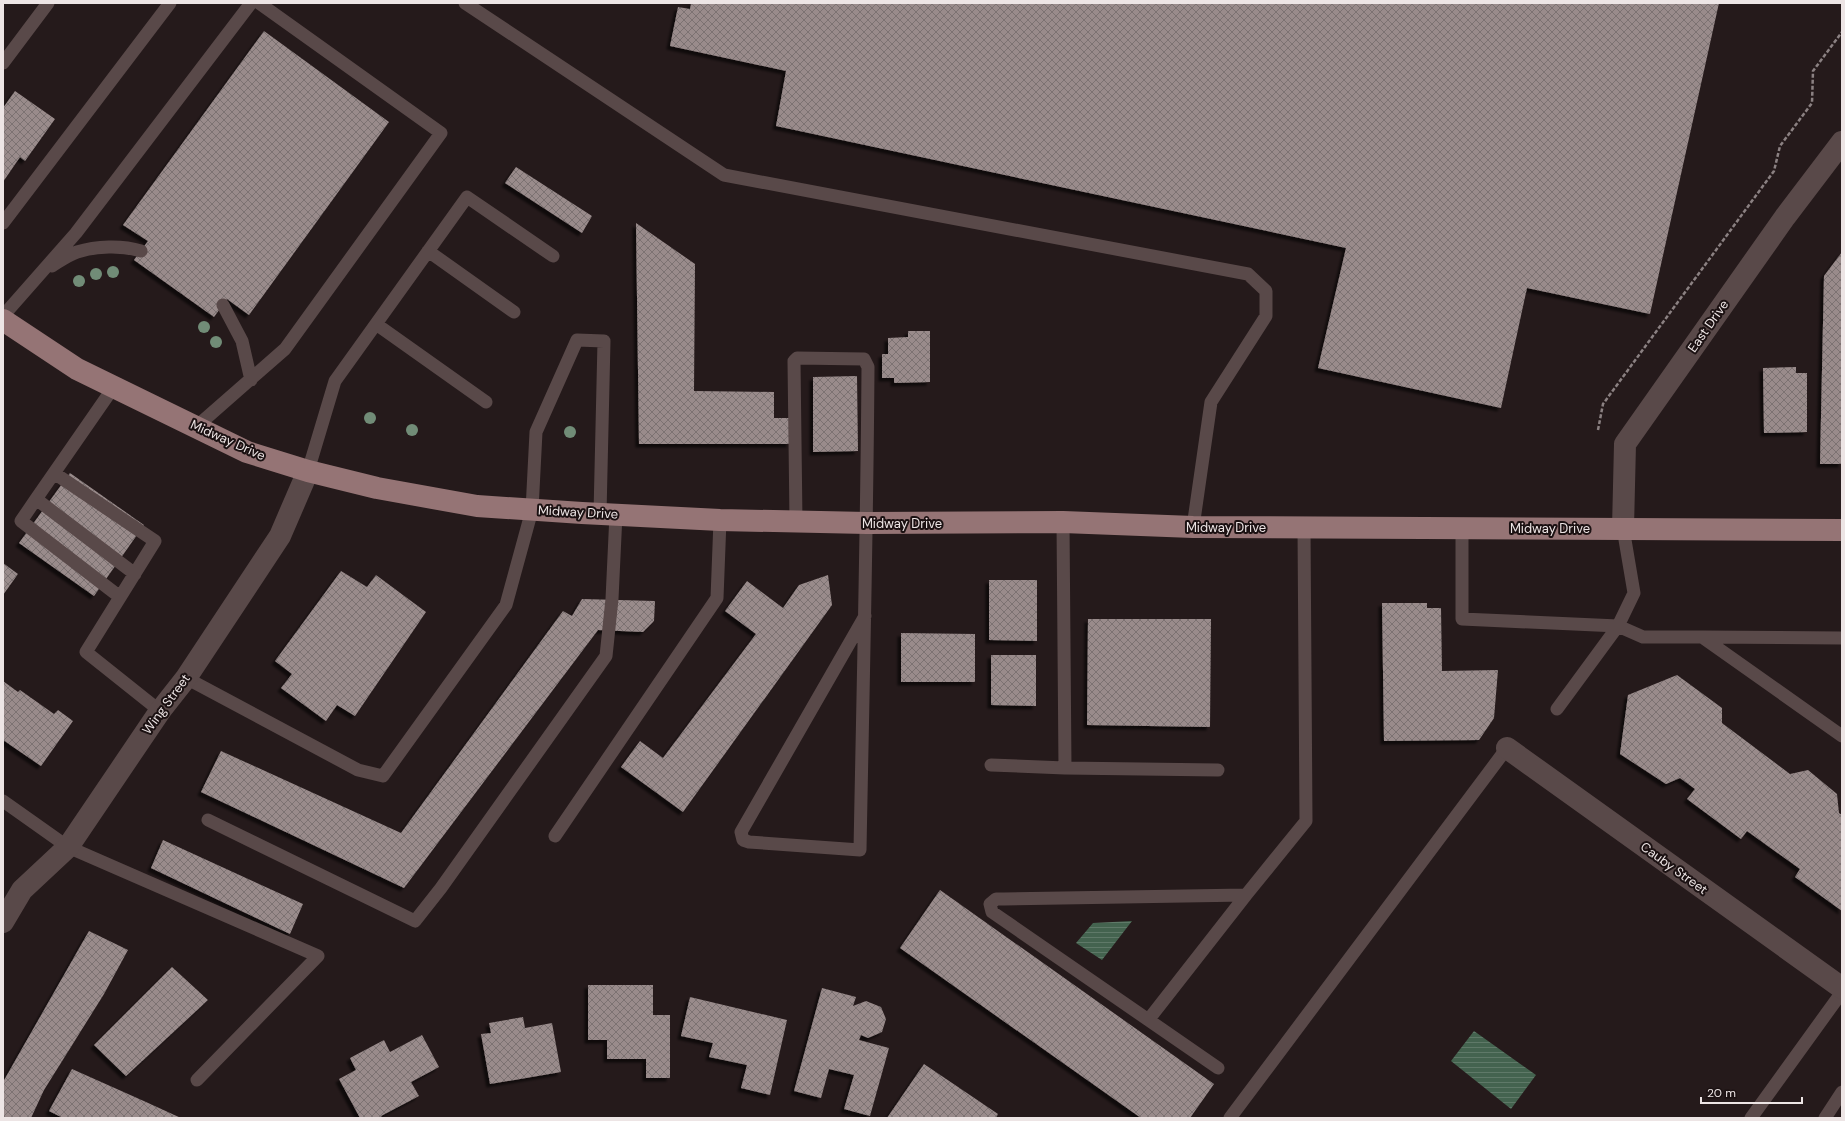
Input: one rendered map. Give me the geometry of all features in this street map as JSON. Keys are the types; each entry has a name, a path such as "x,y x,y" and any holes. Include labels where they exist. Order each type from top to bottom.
{"main road":[{"name":"Midway Drive","path":"3,320 77,369 113,388 247,452 308,471 408,494 477,506 720,520 867,523 1063,522 1193,528 1623,528 1842,530"}],"street":[{"name":"East Drive","path":"1623,528 1626,444 1785,217 1842,142"},
{"name":"Wing Street","path":"3,922 22,890 68,847 160,711 186,678 280,536 308,471"},
{"name":"Cauby Street","path":"1507,748 1842,988"}],"lane":[{"path":"3,63 48,3"},
{"path":"3,223 170,3"},
{"path":"3,316 76,233 251,3"},
{"path":"196,427 285,349 441,133 259,3"},
{"path":"465,3 724,175 1248,274 1266,291 1266,316 1211,402 1193,528"},
{"path":"308,471 335,381 466,197 553,256"},
{"path":"45,269 77,252 104,248 131,248 141,251"},
{"path":"428,251 514,312"},
{"path":"223,305 242,341 251,380"},
{"path":"376,324 486,402"},
{"path":"186,678 358,770 383,776 506,604 532,510 536,432 577,340 604,341 608,514 612,600 606,656 441,888 415,921 208,820"},
{"path":"796,521 793,365 797,358 864,359 868,363 867,523 860,850 749,842 743,840 741,832 865,616"},
{"path":"113,388 21,521 120,597"},
{"path":"54,473 155,541 86,652 160,711"},
{"path":"36,499 135,574"},
{"path":"555,836 717,598 720,520"},
{"path":"1063,522 1065,768"},
{"path":"1149,1019 1306,821 1304,528"},
{"path":"1462,528 1462,619 1618,626 1643,637 1842,638"},
{"path":"1557,709 1618,626 1634,593 1623,528"},
{"path":"1702,637 1842,736"},
{"path":"1230,1118 1507,748"},
{"path":"991,765 1065,768 1218,770"},
{"path":"3,801 68,847 318,956 197,1080"},
{"path":"1218,1068 992,912 990,904 996,899 1246,895"},
{"path":"1751,1118 1842,992"},
{"path":"1825,1118 1842,1092"}],"path":[{"path":"1598,432 1603,404 1774,171 1780,146 1812,103 1813,71 1842,32"}],"shaded area":[{"path":"1132,921 1102,960 1076,943 1093,923"},
{"path":"1474,1031 1536,1075 1511,1109 1451,1061"}],"building":[{"path":"691,3 1719,3 1650,314 1527,288 1501,408 1318,368 1346,248 776,126 786,71 670,46 678,7 690,9"},
{"path":"264,31 389,122 249,315 227,299 214,317 134,260 148,241 123,225"},
{"path":"15,91 55,119 25,161 20,157 3,182 3,108"},
{"path":"516,167 592,216 582,233 505,183"},
{"path":"636,223 695,264 694,391 774,392 774,418 789,418 790,444 639,444"},
{"path":"1842,252 1842,464 1820,464 1824,276"},
{"path":"908,331 930,331 930,382 894,383 894,378 882,378 882,354 888,354 888,338 908,337"},
{"path":"1796,367 1796,373 1807,373 1807,432 1764,433 1763,368"},
{"path":"857,376 858,451 813,452 813,377"},
{"path":"70,473 144,525 94,596 19,543"},
{"path":"3,563 18,574 3,595"},
{"path":"341,571 367,587 376,575 426,612 355,716 337,705 326,721 281,688 292,674 275,661"},
{"path":"828,575 832,605 683,812 621,767 640,741 663,758 756,634 725,611 747,581 783,608 799,585"},
{"path":"989,580 1037,580 1037,641 989,640"},
{"path":"582,599 655,601 654,621 643,632 598,630 404,888 201,792 221,751 401,833 563,611 572,616"},
{"path":"1382,603 1427,603 1427,608 1441,608 1442,671 1498,670 1494,718 1479,740 1384,741"},
{"path":"1088,619 1211,619 1210,727 1087,725"},
{"path":"901,633 975,634 975,682 901,682"},
{"path":"991,655 1036,655 1036,706 991,705"},
{"path":"1677,675 1722,708 1722,723 1790,774 1808,770 1837,794 1839,813 1842,815 1842,911 1795,877 1800,869 1747,831 1741,839 1687,799 1695,789 1680,778 1666,784 1620,754 1628,695"},
{"path":"3,681 18,692 20,690 54,714 58,710 73,721 41,766 3,740"},
{"path":"163,840 303,904 290,934 151,868"},
{"path":"940,890 1214,1084 1190,1118 1141,1118 900,948"},
{"path":"89,931 128,950 104,994 44,1090 31,1118 3,1118 3,1082"},
{"path":"172,967 208,1000 126,1076 94,1045"},
{"path":"588,985 653,985 653,1015 670,1015 670,1078 646,1078 646,1059 607,1059 607,1040 588,1040"},
{"path":"822,988 856,997 853,1006 866,1001 881,1007 886,1019 882,1032 868,1038 861,1035 859,1040 889,1048 870,1116 844,1109 854,1075 829,1069 821,1098 794,1091"},
{"path":"690,997 787,1020 770,1095 741,1088 747,1065 709,1057 713,1043 681,1036"},
{"path":"523,1017 525,1028 552,1023 561,1072 490,1084 481,1034 491,1033 489,1023"},
{"path":"422,1035 439,1067 411,1082 419,1096 381,1116 382,1118 360,1118 339,1079 356,1070 350,1058 384,1040 390,1052"},
{"path":"924,1064 998,1114 996,1118 887,1118"},
{"path":"72,1069 181,1118 63,1118 49,1111"}]}
